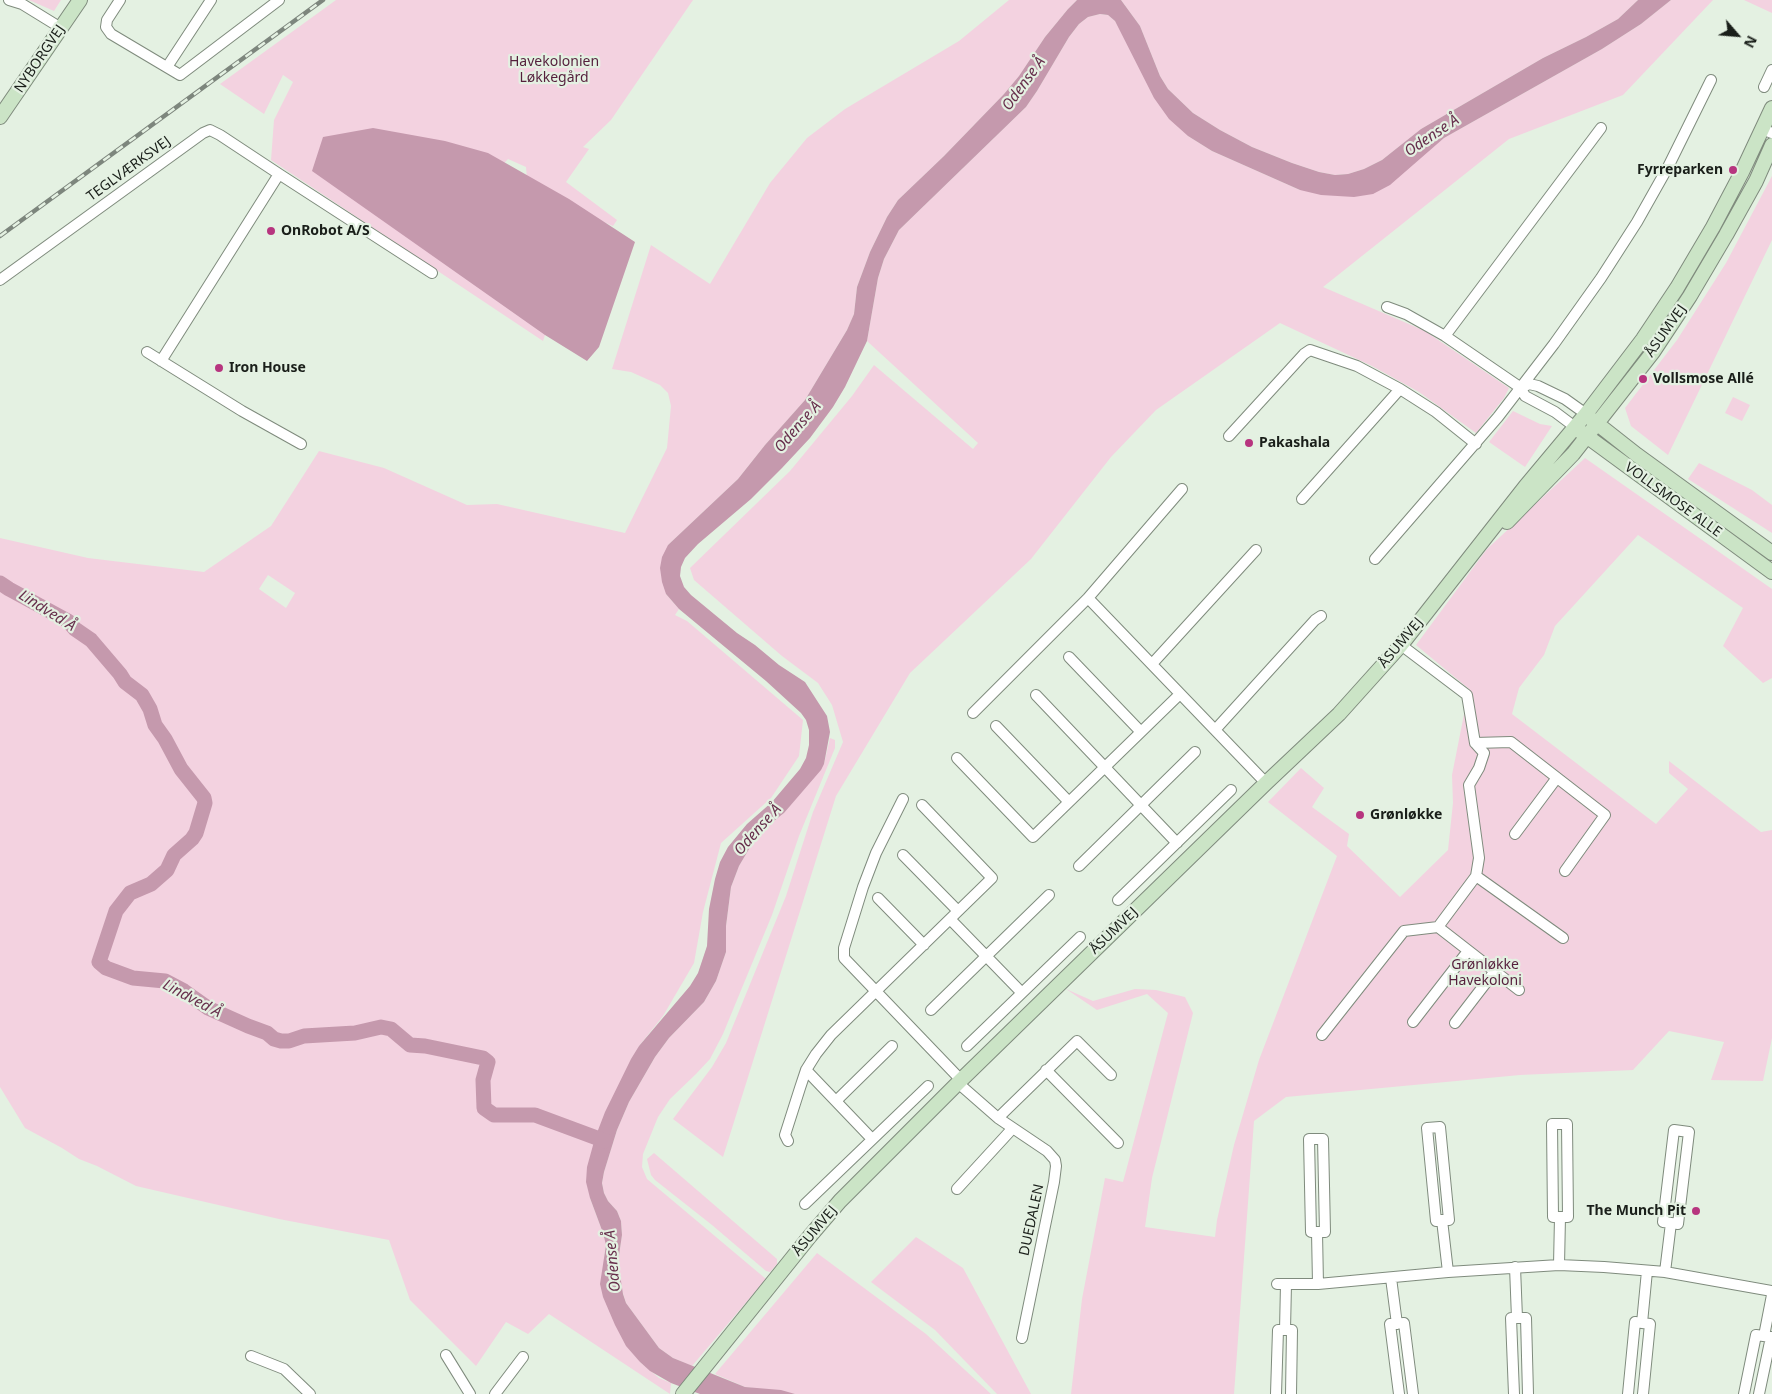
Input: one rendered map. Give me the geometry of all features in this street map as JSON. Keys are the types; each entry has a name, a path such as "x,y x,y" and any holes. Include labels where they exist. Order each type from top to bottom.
{"street":[{"path":"0,2 9,0 22,4 61,28"},
{"name":"NYBORGVEJ","path":"0,117 80,0"},
{"path":"120,0 107,20 106,27 111,34 180,75 279,0"},
{"path":"167,67 211,0"},
{"path":"1764,87 1772,70"},
{"path":"1375,559 1476,444 1521,388 1601,278 1637,222 1668,167 1711,80"},
{"name":"ÅSUMVEJ","path":"683,1394 840,1200 960,1081 1339,714 1401,645 1467,560 1586,414 1643,339 1677,288 1767,131 1772,108"},
{"path":"1445,336 1601,128"},
{"name":"TEGLVÆRKSVEJ","path":"0,280 203,133 210,130 432,274"},
{"name":"ÅSUMVEJ","path":"1467,560 1574,454 1653,352 1690,296 1726,235 1756,181 1772,146"},
{"path":"161,361 279,174"},
{"path":"1386,307 1406,314 1445,336 1521,388 1525,396 1555,412 1575,427"},
{"path":"1229,436 1304,354 1310,350 1357,366 1400,389 1436,412 1476,444"},
{"path":"147,352 242,411 301,444"},
{"path":"1521,388 1529,384 1538,386 1566,399 1586,414"},
{"path":"1302,500 1400,389"},
{"name":"VOLLSMOSE ALLE","path":"1586,414 1637,455 1772,553"},
{"name":"VOLLSMOSE ALLE","path":"1575,427 1772,572"},
{"path":"973,713 1088,598 1182,489"},
{"path":"1152,664 1256,550"},
{"path":"1088,598 1266,783"},
{"path":"1215,730 1315,620 1321,616"},
{"path":"1401,645 1467,695 1475,744 1484,753 1479,768 1469,785 1479,858 1476,876 1438,928"},
{"path":"1069,657 1142,732"},
{"path":"957,758 1032,837 1180,694"},
{"path":"1036,695 1176,843"},
{"path":"996,726 1069,802"},
{"path":"1475,744 1511,742 1605,816 1565,871"},
{"path":"1079,866 1196,752"},
{"path":"1515,834 1556,779"},
{"name":"ÅSUMVEJ","path":"1118,900 1231,790"},
{"path":"903,799 883,838 862,887 844,948 844,958 960,1081"},
{"path":"788,1141 785,1135 806,1070 816,1054 831,1035 992,878 922,805"},
{"path":"903,855 986,956 1022,993"},
{"path":"1476,876 1563,938"},
{"path":"931,1010 1049,895"},
{"path":"878,898 924,945"},
{"path":"1322,1035 1404,931 1438,928 1520,990"},
{"name":"ÅSUMVEJ","path":"967,1046 1080,936"},
{"path":"1413,1022 1468,951"},
{"path":"1455,1023 1495,971"},
{"path":"998,1118 1077,1041 1111,1075"},
{"path":"836,1101 892,1046"},
{"path":"806,1070 872,1139"},
{"path":"1046,1070 1118,1143"},
{"name":"DUEDALEN","path":"960,1081 998,1118 1047,1151 1055,1160 1056,1166 1022,1338"},
{"name":"ÅSUMVEJ","path":"805,1204 928,1086"},
{"path":"1552,1124 1567,1124 1568,1217 1560,1217 1553,1217 1552,1124"},
{"path":"1440,1127 1449,1220 1442,1220 1436,1221 1427,1128 1440,1127"},
{"path":"958,1189 1012,1129"},
{"path":"1674,1130 1689,1132 1678,1224 1671,1223 1663,1222 1674,1130"},
{"path":"1309,1139 1323,1139 1325,1232 1317,1232 1311,1232 1309,1139"},
{"path":"1560,1217 1560,1265"},
{"path":"1442,1220 1448,1272"},
{"path":"1665,1272 1671,1223"},
{"path":"1317,1232 1318,1284"},
{"path":"1285,1330 1282,1284 1318,1284 1448,1272 1560,1265 1665,1272 1772,1293 1764,1336"},
{"path":"1515,1267 1517,1318"},
{"path":"1642,1323 1648,1271"},
{"path":"1391,1278 1397,1324"},
{"path":"1514,1394 1511,1318 1526,1318 1528,1394"},
{"path":"1628,1394 1635,1322 1650,1324 1643,1394"},
{"path":"1399,1394 1390,1324 1404,1323 1413,1394"},
{"path":"1276,1394 1278,1330 1292,1330 1291,1394"},
{"path":"1744,1394 1756,1334 1771,1338 1759,1394"},
{"path":"446,1355 470,1394"},
{"path":"251,1356 284,1368 310,1394"},
{"path":"494,1394 523,1357"}],"green space":[{"path":"29,0 61,0 54,11"},
{"name":"Havekolonien Løkkegård","path":"336,0 693,0 611,120 583,147 589,149 566,182 617,220 613,226 528,190 526,167 508,159 494,174 546,332 543,341 271,160 274,120 293,82 283,75 264,114 220,84"},
{"path":"1009,0 1077,0 1045,37 1019,76 1004,94 898,200 887,217 870,252 857,287 854,314 847,330 805,400 738,479 668,545 666,594 679,609 675,615 687,621 803,720 799,756 771,798 721,843 703,912 694,963 663,1016 639,1046 590,1198 606,1245 604,1257 640,1362 659,1378 671,1383 670,1394 549,1314 528,1334 506,1322 476,1366 410,1300 389,1240 279,1219 136,1186 79,1159 25,1128 0,1087 0,538 88,558 204,572 271,526 319,451 384,468 467,505 497,504 625,533 667,448 671,406 668,393 660,385 631,372 612,369 651,245 710,284 770,183 807,138 845,109 959,41","holes":["268,575 295,593 286,608 259,589"]},
{"path":"1121,0 1638,0 1618,19 1543,58 1421,129 1382,160 1364,169 1348,174 1335,175 1292,163 1252,147 1193,113 1168,89 1160,76 1140,26"},
{"path":"1671,0 1713,0 1623,95 1509,139 1323,287 1425,331 1509,388 1504,398 1476,433 1419,392 1372,366 1280,323 1156,410 1111,457 1031,559 910,673 836,796 723,1157 673,1119 712,1067 726,1043 786,896 813,812 843,742 832,705 818,683 782,656 694,580 690,568 790,471 852,396 874,365 973,449 978,443 867,341 878,278 884,259 899,230 1026,107 1079,24 1088,17 1100,14 1108,15 1115,21 1188,136 1212,151 1300,190 1430,149 1444,138 1602,49 1641,24"},
{"path":"1744,0 1772,0 1772,13"},
{"path":"1772,176 1772,240 1668,455 1631,426 1625,408 1677,340 1726,263"},
{"path":"1733,397 1750,405 1742,421 1725,413"},
{"path":"1513,411 1540,424 1552,426 1525,467 1489,442"},
{"name":"Grønløkke Havekoloni","path":"1585,458 1772,589 1772,678 1763,683 1723,646 1743,608 1638,535 1555,626 1544,655 1519,688 1512,714 1656,824 1688,789 1669,773 1669,761 1761,832 1772,830 1772,1038 1763,1081 1711,1080 1724,1042 1669,1031 1633,1070 1520,1075 1286,1097 1254,1121 1234,1394 1071,1394 1082,1299 1105,1178 1123,1182 1168,1013 1147,994 1097,1010 1066,989 1093,1001 1135,989 1156,990 1185,997 1193,1013 1152,1178 1145,1227 1215,1237 1234,1145 1259,1060 1337,856 1268,802 1301,768 1324,788 1312,807 1349,834 1347,846 1400,897 1448,850 1453,803 1452,775 1469,689 1416,645 1487,549"},
{"path":"1699,463 1752,490 1772,505 1772,533 1688,479"},
{"path":"830,738 835,740 835,748 799,836 772,915 723,1034 710,1059 670,1099 658,1117 643,1154 642,1167 647,1179 766,1279 692,1366 673,1358 659,1348 626,1303 621,1287 618,1262 622,1235 621,1221 617,1211 604,1193 602,1183 604,1172 617,1130 629,1102 655,1057 669,1038 704,1002 716,981 726,952 726,926 731,887 739,866 763,830 784,813 824,764"},
{"path":"654,1153 777,1259 777,1264 770,1272 766,1271 655,1180 651,1175 647,1159"},
{"path":"916,1237 963,1268 1031,1394 997,1394 935,1330 871,1282"},
{"path":"817,1253 926,1334 991,1394 795,1394 745,1387 715,1374"}],"water":[{"name":"Odense Å","path":"1077,0 1121,0 1140,26 1160,76 1168,89 1193,113 1252,147 1292,163 1335,175 1348,174 1364,169 1382,160 1421,129 1543,58 1618,19 1638,0 1671,0 1641,24 1602,49 1444,138 1390,185 1373,194 1354,197 1321,195 1300,190 1212,151 1188,136 1169,119 1154,98 1115,21 1108,15 1100,14 1088,17 1079,24 1069,37 1026,107 899,230 884,259 878,278 867,341 845,387 833,407 810,438 782,468 751,499 698,544 685,558 681,567 680,576 684,587 691,595 737,633 805,682 827,716 830,732 824,764 821,770 784,813 765,828 752,844 739,866 731,887 726,926 726,952 716,981 704,1002 669,1038 655,1057 629,1102 617,1130 604,1172 602,1183 604,1193 617,1211 621,1221 622,1235 618,1262 623,1294 626,1303 659,1348 673,1358 745,1387 781,1390 795,1394 700,1394 671,1383 650,1371 626,1346 615,1325 603,1297 600,1284 606,1245 586,1182 587,1167 605,1112 631,1059 639,1046 690,986 698,973 707,946 709,909 720,862 728,847 747,824 772,802 800,769 806,758 809,745 809,730 806,720 801,713 766,681 679,609 666,594 660,568 662,557 668,545 738,479 805,400 847,330 854,314 857,287 870,252 887,217 898,200 1004,94 1019,76 1045,37"},
{"path":"373,128 445,141 488,153 569,199 635,242 599,347 587,361 545,335 312,171 323,137"}],"waterway":[{"name":"Lindved Å","path":"0,583 68,621 75,629 91,640 125,682 142,695 150,709 155,725 181,769 204,798 205,803 196,833 192,839 174,855 167,870 151,884 130,893 116,911 99,962 106,968 133,978 165,981 184,991 208,1008 267,1033 274,1039 281,1041 289,1041 304,1036 355,1033 381,1027 391,1029 410,1045 425,1046 483,1058 488,1062 483,1080 484,1108 494,1115 535,1115 605,1141"}],"railway":[{"path":"0,236 323,0"}],"place":[{"name":"Fyrreparken","path":"1733,170"},
{"name":"OnRobot A/S","path":"271,231"},
{"name":"Iron House","path":"219,368"},
{"name":"Vollsmose Allé","path":"1643,379"},
{"name":"Pakashala","path":"1249,443"},
{"name":"Grønløkke","path":"1360,815"},
{"name":"The Munch Pit","path":"1696,1211"}]}
